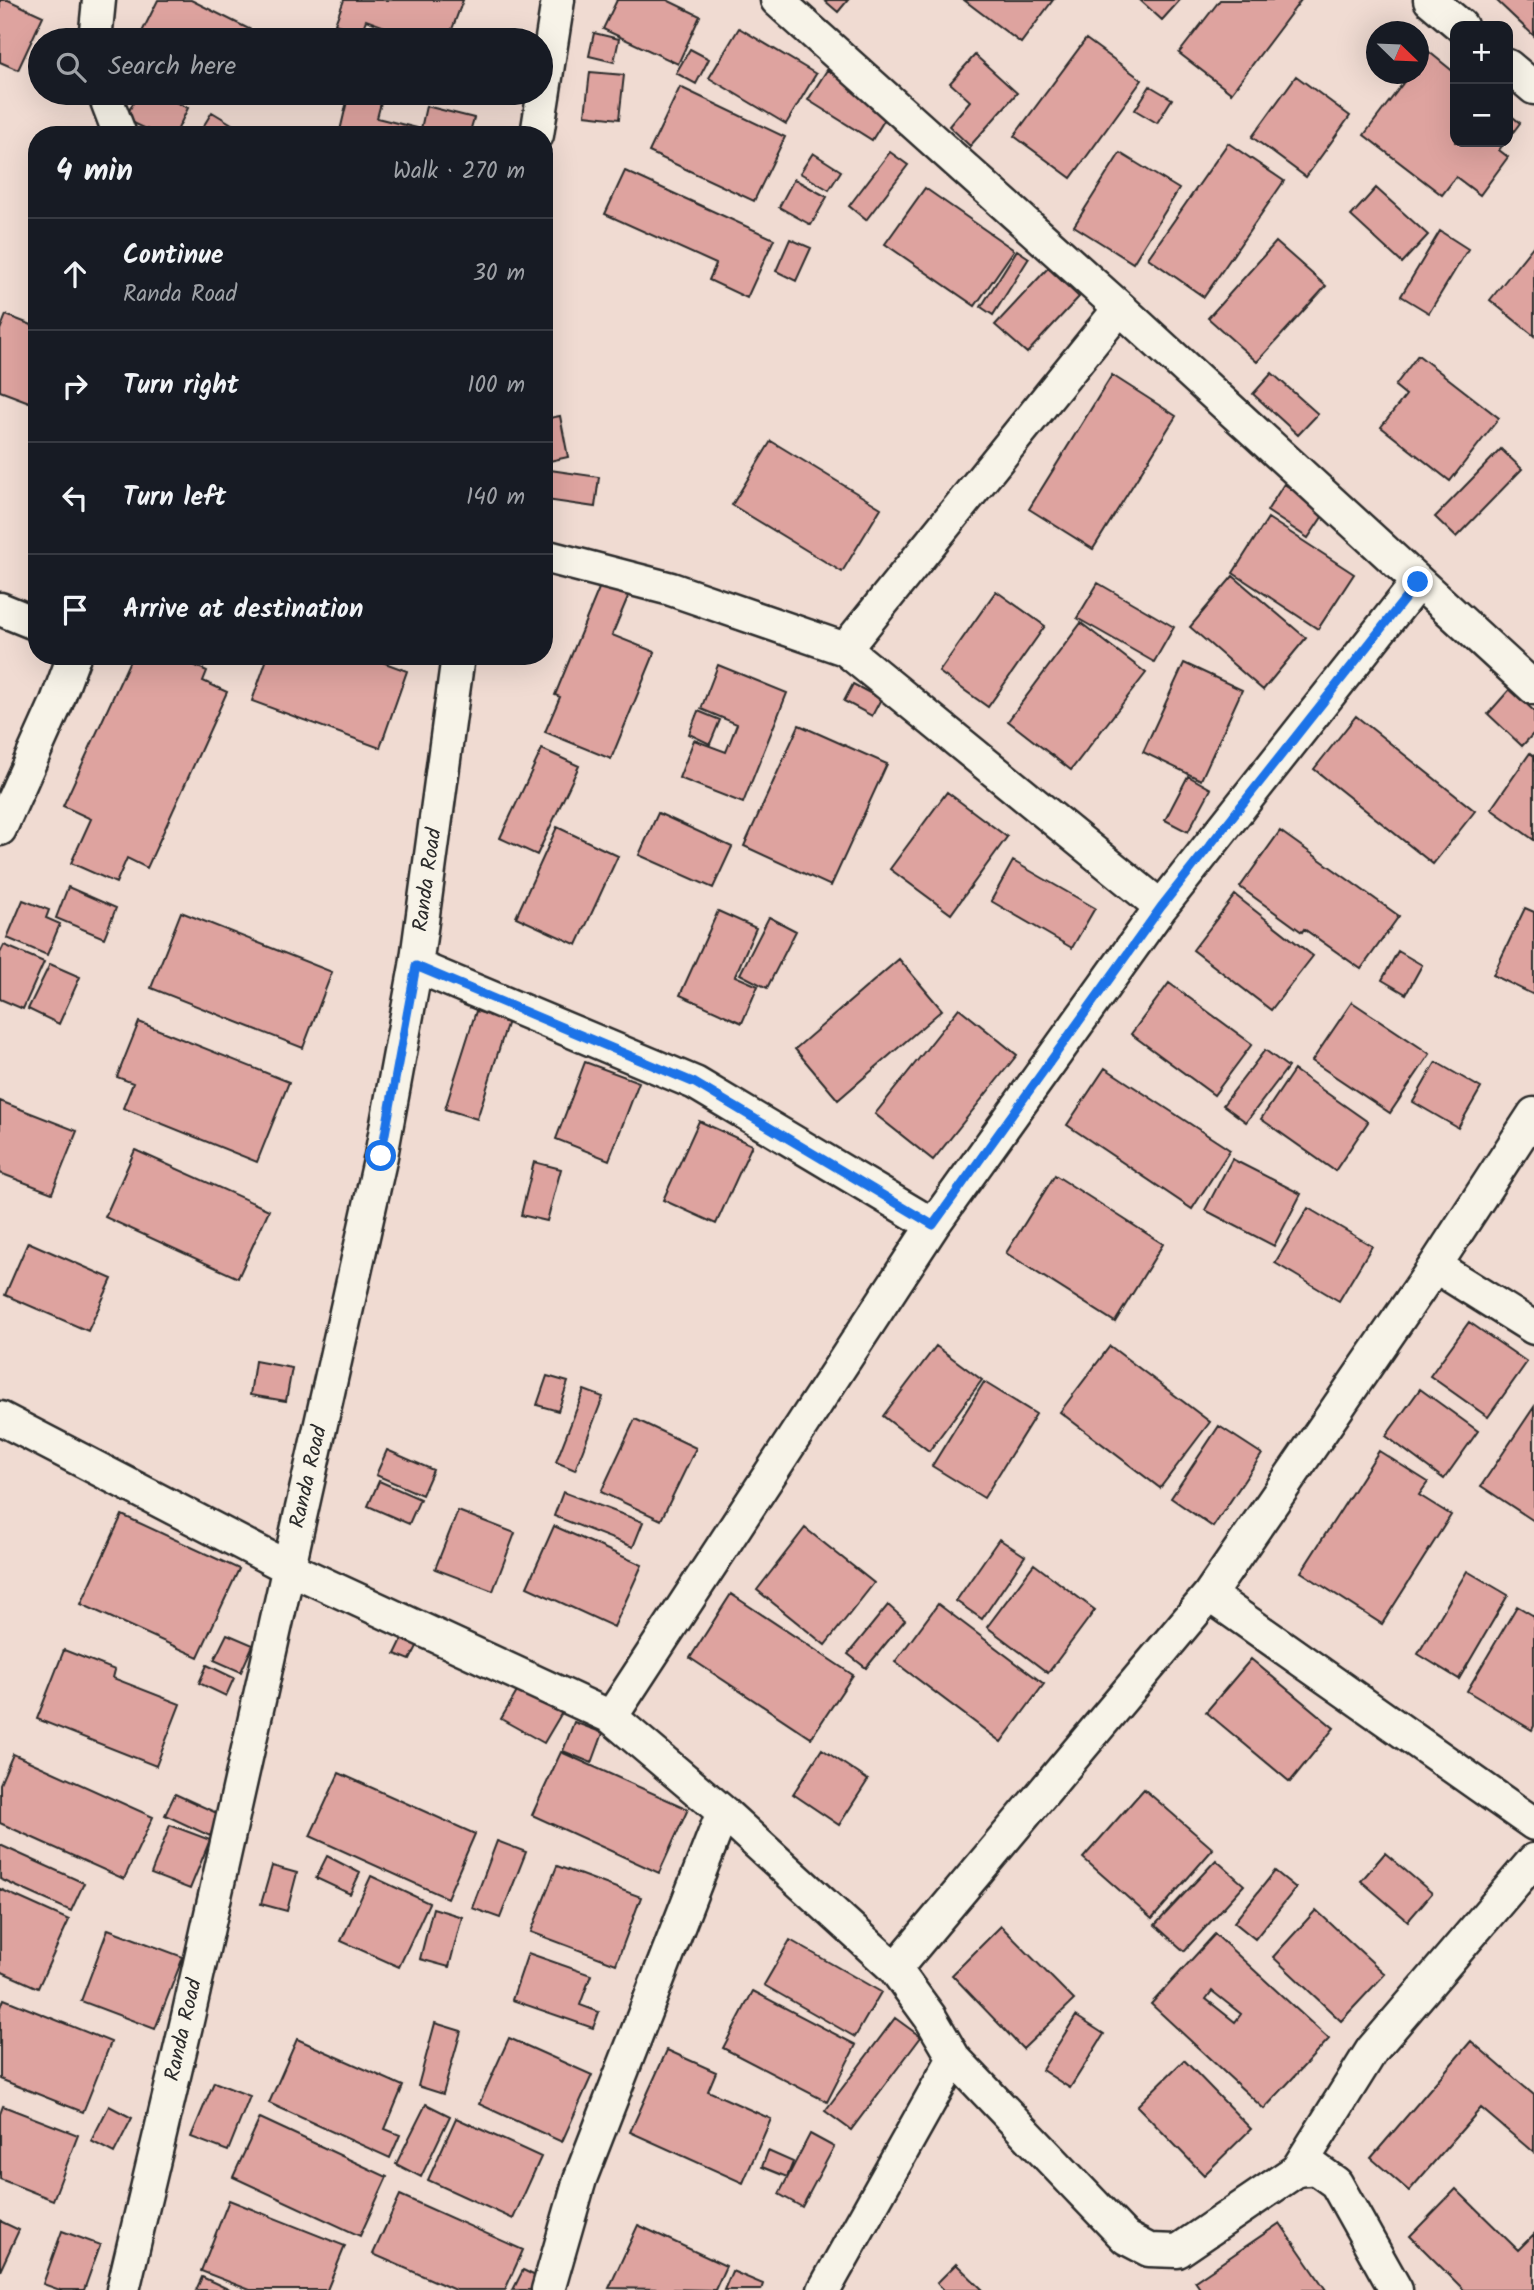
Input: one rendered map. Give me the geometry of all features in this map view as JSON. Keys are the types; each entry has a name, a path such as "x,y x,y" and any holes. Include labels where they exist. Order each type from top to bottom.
{"street":[{"path":"96,28 99,0"},
{"path":"553,32 558,0"},
{"path":"777,0 1120,308 1534,688"},
{"path":"1430,0 1455,21"},
{"path":"1513,70 1534,88"},
{"path":"109,105 117,126"},
{"path":"538,126 542,105"},
{"path":"845,649 1120,308"},
{"path":"553,557 671,589 845,649 1161,907"},
{"path":"611,1717 933,1225 1161,907 1418,582"},
{"path":"0,609 28,620"},
{"path":"0,829 71,665"},
{"name":"Randa Road","path":"123,2290 187,2021 381,1156 416,966 456,665"},
{"path":"416,966 695,1083 933,1225"},
{"path":"895,1969 1209,1595 1435,1266 1534,1114"},
{"path":"1435,1266 1534,1328"},
{"path":"0,1418 289,1568 611,1717 723,1812 895,1969 930,2017 954,2058 1126,2238 1149,2250 1178,2251 1297,2170 1371,2050 1534,1860"},
{"path":"1209,1595 1534,1824"},
{"path":"548,2290 580,2179 723,1812"},
{"path":"824,2290 954,2058"},
{"path":"1297,2170 1315,2168 1336,2183 1396,2290"}],"building":[{"path":"0,0 8,0 43,16 37,28 28,28 28,48 18,70 0,62"},
{"path":"158,0 191,0 247,28 144,28"},
{"path":"344,0 463,0 452,28 388,28 366,20 363,28 347,28 335,24"},
{"path":"617,0 667,0 700,16 678,64 603,29"},
{"path":"824,0 848,0 838,12"},
{"path":"964,0 1053,0 1021,43"},
{"path":"1140,0 1180,0 1162,20"},
{"path":"1220,0 1301,0 1231,93 1179,53"},
{"path":"1496,0 1534,0 1534,36"},
{"path":"739,28 816,74 786,124 709,78"},
{"path":"594,33 619,39 614,62 589,56"},
{"path":"1086,39 1142,80 1071,178 1014,136"},
{"path":"690,49 709,59 696,84 676,73"},
{"path":"1429,52 1450,69 1450,147 1501,147 1499,150 1508,157 1480,195 1456,177 1442,195 1364,135 1402,84 1429,84"},
{"path":"975,55 1017,93 970,146 949,126 970,101 950,83"},
{"path":"827,70 891,109 872,140 808,100"},
{"path":"590,72 624,75 619,119 585,115"},
{"path":"1296,76 1350,116 1306,177 1252,137"},
{"path":"1150,86 1172,99 1157,123 1135,110"},
{"path":"680,87 785,137 754,201 649,152"},
{"path":"132,105 182,105 188,108 179,126 140,126 125,119"},
{"path":"346,105 380,105 377,118 409,126 341,126"},
{"path":"426,106 474,118 472,126 422,126"},
{"path":"212,112 235,126 203,126"},
{"path":"1513,117 1520,123 1513,132"},
{"path":"1228,143 1284,181 1204,297 1148,258"},
{"path":"890,152 908,165 866,220 849,206"},
{"path":"813,153 841,171 829,190 800,173"},
{"path":"1120,153 1179,189 1133,263 1074,226"},
{"path":"625,171 774,239 747,298 709,280 716,264 605,214"},
{"path":"794,179 827,197 811,225 779,207"},
{"path":"925,188 1014,250 975,306 885,244"},
{"path":"1376,188 1428,235 1402,263 1351,216"},
{"path":"1440,231 1468,249 1429,313 1401,296"},
{"path":"790,239 811,248 796,281 776,271"},
{"path":"1276,242 1326,286 1257,362 1208,318"},
{"path":"1534,245 1534,336 1490,300"},
{"path":"1017,250 1029,258 993,315 981,307"},
{"path":"1048,268 1079,297 1027,353 995,325"},
{"path":"6,315 28,324 28,402 0,391 0,330"},
{"path":"1418,355 1499,418 1450,481 1381,427 1406,395 1395,386"},
{"path":"1272,373 1318,414 1298,435 1253,394"},
{"path":"1112,375 1176,416 1093,549 1029,509"},
{"path":"560,416 568,457 553,460 553,417"},
{"path":"771,441 881,508 842,572 732,505"},
{"path":"1501,449 1522,469 1456,537 1435,517"},
{"path":"553,470 599,477 595,507 553,501"},
{"path":"1284,484 1326,511 1308,538 1267,511"},
{"path":"1268,518 1354,574 1318,629 1233,573"},
{"path":"1233,576 1306,638 1263,690 1190,627"},
{"path":"602,581 630,592 612,635 655,652 611,759 545,732 560,697 555,695"},
{"path":"1098,583 1174,627 1154,662 1077,618"},
{"path":"996,591 1045,626 988,707 939,672"},
{"path":"1081,623 1146,673 1071,770 1008,721"},
{"path":"1184,663 1242,690 1201,780 1143,752"},
{"path":"128,665 194,665 207,671 203,681 227,692 147,868 127,858 116,883 71,863 91,819 63,806"},
{"path":"265,665 391,665 407,671 380,748 252,701"},
{"path":"718,665 787,693 743,803 679,778 694,740 726,752 737,724 701,709"},
{"path":"853,684 881,699 872,716 844,701"},
{"path":"1510,689 1534,711 1534,733 1522,746 1488,714"},
{"path":"698,711 720,720 710,744 689,734"},
{"path":"1356,716 1475,811 1433,864 1314,769"},
{"path":"799,725 887,764 831,886 744,846"},
{"path":"542,749 579,766 537,855 500,838"},
{"path":"1530,753 1534,756 1534,840 1491,809"},
{"path":"1188,776 1211,789 1188,832 1165,820"},
{"path":"947,792 1007,837 951,914 890,869"},
{"path":"658,813 732,847 713,888 639,855"},
{"path":"557,827 618,856 577,945 516,917"},
{"path":"1280,831 1399,916 1361,969 1304,929 1302,932 1240,887"},
{"path":"1013,861 1095,908 1072,948 991,901"},
{"path":"68,887 116,908 104,938 56,918"},
{"path":"1235,895 1313,956 1271,1010 1193,950"},
{"path":"23,900 49,910 46,918 60,924 47,955 7,938"},
{"path":"1525,908 1534,912 1534,995 1493,975"},
{"path":"718,911 756,928 735,976 758,986 742,1023 680,995"},
{"path":"181,912 332,972 303,1048 151,988"},
{"path":"769,917 796,931 767,988 740,974"},
{"path":"4,945 44,962 23,1009 0,999 0,953"},
{"path":"1398,951 1422,965 1406,994 1382,980"},
{"path":"899,959 942,1010 838,1100 795,1049"},
{"path":"50,964 80,977 59,1024 28,1009"},
{"path":"1169,983 1252,1044 1214,1095 1131,1034"},
{"path":"1352,1002 1430,1054 1390,1113 1312,1061"},
{"path":"959,1008 1017,1055 933,1160 875,1114"},
{"path":"476,1011 508,1021 477,1119 445,1109"},
{"path":"139,1022 289,1082 257,1162 123,1108 133,1083 117,1077"},
{"path":"1265,1050 1288,1067 1246,1122 1223,1105"},
{"path":"585,1062 639,1082 609,1160 556,1139"},
{"path":"1436,1062 1481,1088 1458,1128 1413,1102"},
{"path":"1105,1068 1230,1150 1192,1209 1067,1125"},
{"path":"1294,1070 1368,1122 1335,1171 1261,1119"},
{"path":"0,1101 77,1131 52,1193 0,1173"},
{"path":"699,1121 752,1145 716,1224 663,1200"},
{"path":"135,1150 269,1210 238,1278 105,1217"},
{"path":"1232,1159 1301,1194 1274,1246 1205,1210"},
{"path":"534,1162 561,1169 547,1221 521,1215"},
{"path":"1055,1175 1163,1244 1115,1322 1006,1253"},
{"path":"1308,1208 1372,1246 1339,1301 1275,1263"},
{"path":"28,1242 112,1279 88,1331 5,1295"},
{"path":"1469,1322 1527,1362 1488,1417 1430,1376"},
{"path":"936,1346 982,1380 929,1451 883,1416"},
{"path":"1110,1346 1210,1422 1160,1488 1060,1412"},
{"path":"255,1361 292,1368 286,1401 250,1395"},
{"path":"547,1376 568,1382 558,1411 537,1405"},
{"path":"984,1382 1036,1414 984,1498 932,1466"},
{"path":"1420,1389 1478,1431 1444,1479 1386,1436"},
{"path":"584,1390 603,1397 575,1470 556,1462"},
{"path":"1534,1407 1534,1521 1481,1486"},
{"path":"635,1419 696,1448 661,1520 601,1492"},
{"path":"1219,1426 1262,1454 1213,1527 1171,1498"},
{"path":"387,1450 433,1470 422,1495 376,1475"},
{"path":"1379,1451 1428,1482 1419,1495 1451,1515 1382,1624 1301,1572"},
{"path":"379,1481 420,1499 409,1524 368,1506"},
{"path":"563,1492 643,1522 633,1547 554,1516"},
{"path":"458,1511 515,1533 493,1591 435,1569"},
{"path":"122,1515 239,1569 198,1657 81,1604"},
{"path":"554,1526 642,1565 614,1627 527,1587"},
{"path":"805,1528 874,1583 825,1645 757,1590"},
{"path":"999,1539 1025,1556 982,1619 956,1601"},
{"path":"1034,1564 1095,1610 1048,1673 987,1627"},
{"path":"1467,1571 1508,1595 1459,1679 1418,1654"},
{"path":"731,1594 853,1675 811,1738 690,1658"},
{"path":"938,1604 1044,1684 1001,1742 895,1662"},
{"path":"888,1605 905,1620 866,1668 848,1654"},
{"path":"1517,1606 1534,1616 1532,1730 1467,1691"},
{"path":"409,1625 424,1633 410,1660 395,1654"},
{"path":"227,1634 253,1645 241,1672 214,1660"},
{"path":"64,1650 115,1670 113,1678 180,1704 156,1766 37,1719"},
{"path":"1251,1659 1334,1728 1290,1782 1206,1712"},
{"path":"207,1665 234,1678 226,1696 199,1683"},
{"path":"521,1685 564,1709 544,1743 501,1719"},
{"path":"574,1722 603,1733 592,1763 563,1751"},
{"path":"822,1749 868,1780 839,1825 793,1794"},
{"path":"561,1752 688,1809 659,1873 532,1815"},
{"path":"13,1754 153,1817 124,1879 0,1823 0,1784"},
{"path":"339,1773 475,1834 447,1898 310,1836"},
{"path":"1144,1789 1213,1849 1152,1919 1083,1858"},
{"path":"175,1794 219,1814 210,1836 165,1815"},
{"path":"170,1825 210,1840 190,1889 151,1874"},
{"path":"497,1841 526,1852 500,1918 472,1908"},
{"path":"0,1845 84,1883 71,1911 0,1879"},
{"path":"1385,1853 1432,1893 1408,1921 1361,1881"},
{"path":"327,1856 360,1873 350,1894 316,1878"},
{"path":"1216,1860 1244,1885 1184,1951 1155,1925"},
{"path":"272,1866 297,1873 287,1911 261,1904"},
{"path":"557,1866 641,1897 616,1964 531,1932"},
{"path":"1275,1871 1296,1888 1255,1939 1234,1922"},
{"path":"371,1876 429,1903 399,1967 341,1941"},
{"path":"0,1889 69,1920 38,1988 0,1971"},
{"path":"433,1908 462,1917 449,1967 420,1959"},
{"path":"1316,1910 1385,1974 1341,2021 1273,1957"},
{"path":"1001,1926 1074,2000 1023,2049 952,1975"},
{"path":"108,1929 183,1957 155,2029 81,2001"},
{"path":"1215,1934 1329,2039 1264,2109 1151,2004","holes":["1212,1991 1241,2014 1235,2022 1206,1999"]},
{"path":"790,1940 881,1992 855,2037 764,1985"},
{"path":"528,1953 591,1975 580,2005 599,2012 593,2028 512,2000"},
{"path":"753,1991 856,2045 827,2102 723,2048"},
{"path":"4,1999 111,2042 83,2112 0,2079 0,2010"},
{"path":"1076,2016 1104,2034 1070,2088 1042,2070"},
{"path":"895,2018 921,2037 851,2130 825,2111"},
{"path":"435,2023 461,2031 443,2094 418,2086"},
{"path":"509,2038 592,2075 562,2142 479,2104"},
{"path":"297,2039 403,2086 385,2129 400,2135 390,2158 269,2103"},
{"path":"1471,2041 1534,2095 1534,2153 1481,2108 1409,2191 1371,2158"},
{"path":"667,2050 716,2072 708,2091 771,2119 743,2183 630,2132"},
{"path":"1184,2060 1251,2129 1204,2175 1137,2106"},
{"path":"214,2082 250,2096 228,2151 191,2137"},
{"path":"426,2104 450,2116 421,2177 396,2164"},
{"path":"3,2106 78,2135 53,2200 0,2179 0,2114"},
{"path":"109,2106 132,2118 114,2153 91,2141"},
{"path":"260,2118 387,2177 360,2236 233,2177"},
{"path":"456,2118 541,2157 513,2219 428,2180"},
{"path":"810,2134 834,2147 802,2207 779,2194"},
{"path":"768,2151 793,2162 787,2177 762,2167"},
{"path":"1456,2189 1518,2250 1534,2234 1534,2290 1464,2290 1410,2236"},
{"path":"400,2195 523,2250 505,2290 455,2290 373,2254"},
{"path":"229,2200 345,2246 327,2290 250,2290 201,2271"},
{"path":"0,2221 19,2230 0,2271"},
{"path":"1280,2223 1326,2290 1201,2290 1195,2281"},
{"path":"638,2225 726,2266 715,2290 609,2288"},
{"path":"62,2231 100,2245 84,2290 60,2290 43,2284"},
{"path":"956,2264 983,2290 943,2290 937,2283"},
{"path":"523,2270 548,2282 544,2290 513,2290"},
{"path":"732,2271 763,2284 761,2290 724,2290"},
{"path":"202,2277 230,2290 196,2290"}],"route":[{"path":"381,1156 416,966 695,1083 933,1225 1161,907 1418,582"}]}
